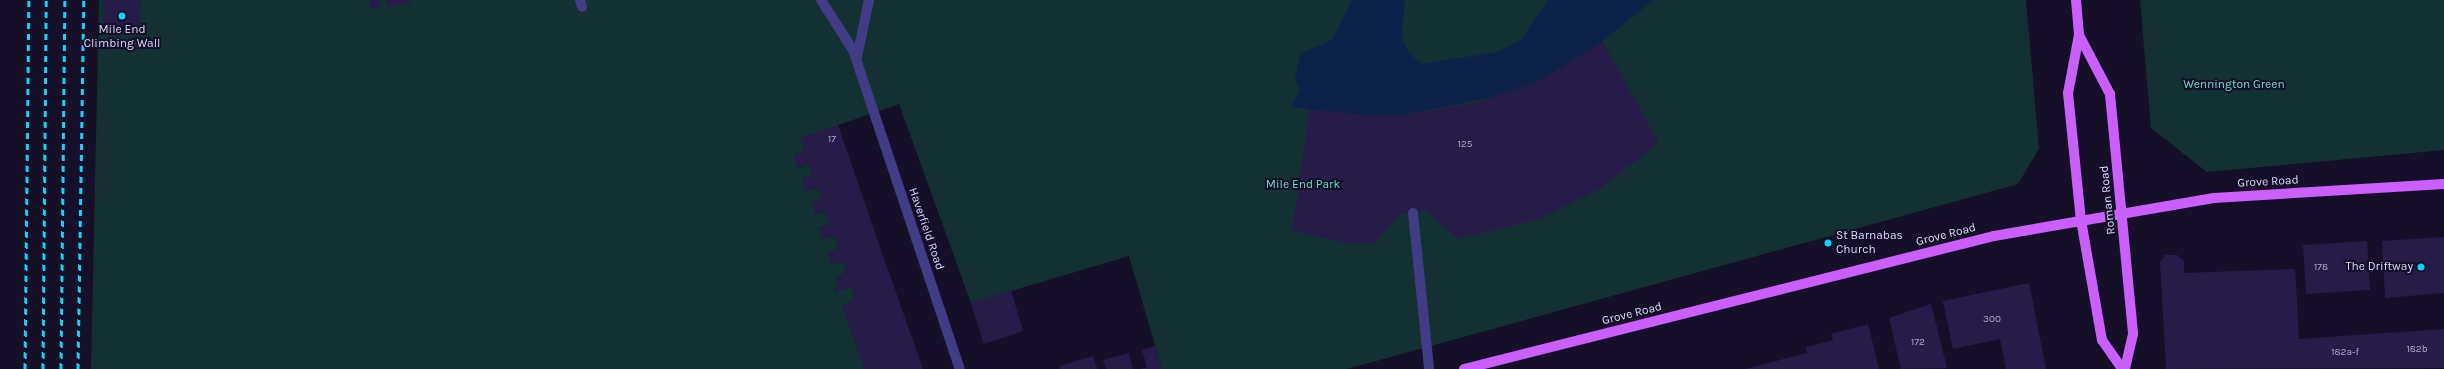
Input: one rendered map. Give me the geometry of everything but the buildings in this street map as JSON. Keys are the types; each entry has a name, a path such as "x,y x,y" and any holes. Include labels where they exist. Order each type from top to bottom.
{"main road":[{"name":"Roman Road","path":"2076,0 2079,35 2068,93 2082,220 2102,340 2122,369"},
{"name":"Roman Road","path":"2079,35 2110,94 2134,334 2125,369"},
{"name":"Grove Road","path":"1468,368 1994,236 2214,198 2444,184"}],"street":[{"name":"Haverfield Road","path":"821,0 846,36 857,63 960,369"},
{"path":"857,63 869,0"},
{"path":"1413,213 1429,369"}],"green space":[{"name":"Mile End Park","path":"99,0 2026,0 2039,149 2018,184 1347,369 1162,369 1129,256 971,303 899,104 801,138 805,151 794,155 799,168 809,164 813,175 802,179 806,191 817,187 822,199 812,203 816,215 826,212 830,224 819,228 823,239 834,235 839,249 828,253 832,264 843,261 847,273 836,277 839,286 834,288 835,292 852,286 855,298 843,307 865,369 91,369"},
{"name":"Wennington Green","path":"2140,0 2444,0 2444,150 2207,172 2151,128"}],"water":[{"path":"1352,0 1405,0 1401,35 1408,52 1422,64 1497,52 1521,40 1548,0 1653,0 1591,51 1535,83 1504,95 1401,115 1370,116 1291,107 1300,90 1295,80 1300,54 1332,40"}],"railway":[{"path":"25,369 29,0"},
{"path":"43,369 46,0"},
{"path":"61,369 65,0"},
{"path":"78,369 84,0"}],"place":[{"name":"Mile End Climbing Wall","path":"122,16"},
{"name":"St Barnabas Church","path":"1828,243"},
{"name":"The Driftway","path":"2421,267"}]}
